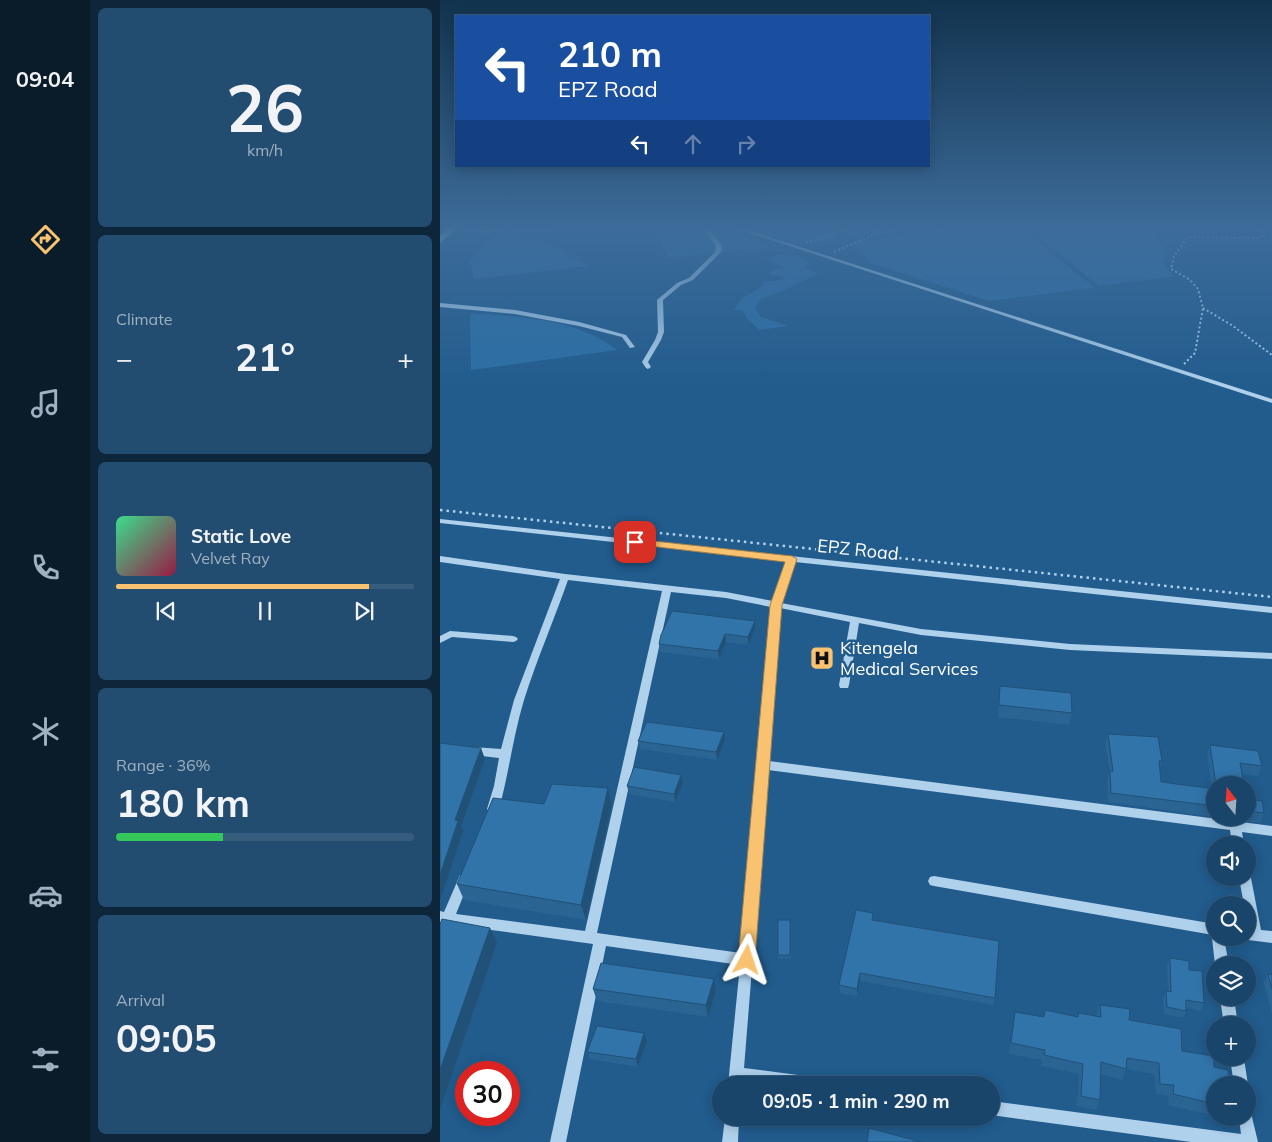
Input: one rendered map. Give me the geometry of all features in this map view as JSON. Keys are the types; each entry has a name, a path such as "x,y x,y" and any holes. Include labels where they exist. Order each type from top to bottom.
{"street":[{"path":"648,368 646,362 661,332 660,300 679,284 690,279"},
{"path":"893,279 1272,401"},
{"path":"440,305 515,312 579,324 624,336 632,347"},
{"name":"EPZ Road","path":"440,521 1272,610"},
{"path":"440,559 565,577 726,595 921,632 1070,647 1272,656"},
{"path":"736,1076 776,605 792,559"},
{"path":"489,818 500,786 505,754 519,700 565,577"},
{"path":"558,1142 595,939 667,589"},
{"path":"844,686 855,620"},
{"path":"440,640 445,633 513,639"},
{"path":"458,749 505,754"},
{"path":"763,765 1272,832"},
{"path":"1235,827 1236,836"},
{"path":"467,873 444,917 747,960"},
{"path":"934,881 1206,928"},
{"path":"1256,935 1272,937"},
{"path":"1000,1109 1249,1142 1247,1126"},
{"path":"730,1142 731,1126"}],"path":[{"path":"1182,366 1196,353 1203,308 1198,289 1189,279"},
{"path":"1203,308 1233,326 1272,355"},
{"path":"440,510 1272,597"}],"shaded area":[{"path":"807,279 760,299 755,308 761,317 788,326 759,330 746,317 743,310 734,310 744,298 762,286 763,281"},
{"path":"922,279 1084,279 1095,288 989,301"},
{"path":"1091,279 1149,279 1099,286"},
{"path":"470,313 527,318 566,325 601,339 617,350 471,370"}],"building":[{"path":"672,611 755,621 748,637 725,634 718,651 659,644"},
{"path":"1000,686 1071,693 1072,713 999,705"},
{"path":"647,722 724,732 716,752 638,741"},
{"path":"1108,734 1158,737 1162,761 1159,761 1161,782 1206,788 1206,805 1111,793 1110,771 1113,771"},
{"path":"440,743 481,748 455,820 458,821 440,875"},
{"path":"1210,745 1258,751 1262,766 1240,763 1242,776 1215,776"},
{"path":"634,767 681,775 674,794 627,786"},
{"path":"552,784 608,788 581,905 457,884 493,798 544,804"},
{"path":"1256,800 1262,801 1264,813 1256,812"},
{"path":"856,910 873,913 872,920 999,941 995,998 860,973 857,989 839,985"},
{"path":"442,919 490,928 440,1070 440,924"},
{"path":"778,920 790,920 790,955 778,955"},
{"path":"1170,958 1189,961 1189,970 1202,971 1204,1003 1186,1000 1186,1011 1167,1007 1166,991 1171,992"},
{"path":"601,963 714,979 706,1005 593,989"},
{"path":"1268,974 1272,975 1272,989"},
{"path":"1100,1005 1130,1009 1129,1020 1181,1029 1182,1051 1206,1055 1206,1066 1228,1070 1229,1076 1206,1076 1206,1102 1173,1094 1174,1085 1160,1084 1159,1063 1127,1058 1126,1069 1101,1062 1100,1100 1081,1096 1083,1064 1044,1055 1045,1050 1011,1043 1015,1012 1044,1017 1045,1010 1078,1017 1078,1013 1101,1017"},
{"path":"597,1026 644,1033 636,1059 587,1052"},
{"path":"869,1128 921,1142 867,1142"}],"place":[{"name":"Kitengela Medical Services","path":"822,658"}],"route":[{"path":"635,542 792,559 776,605 747,960"}]}
